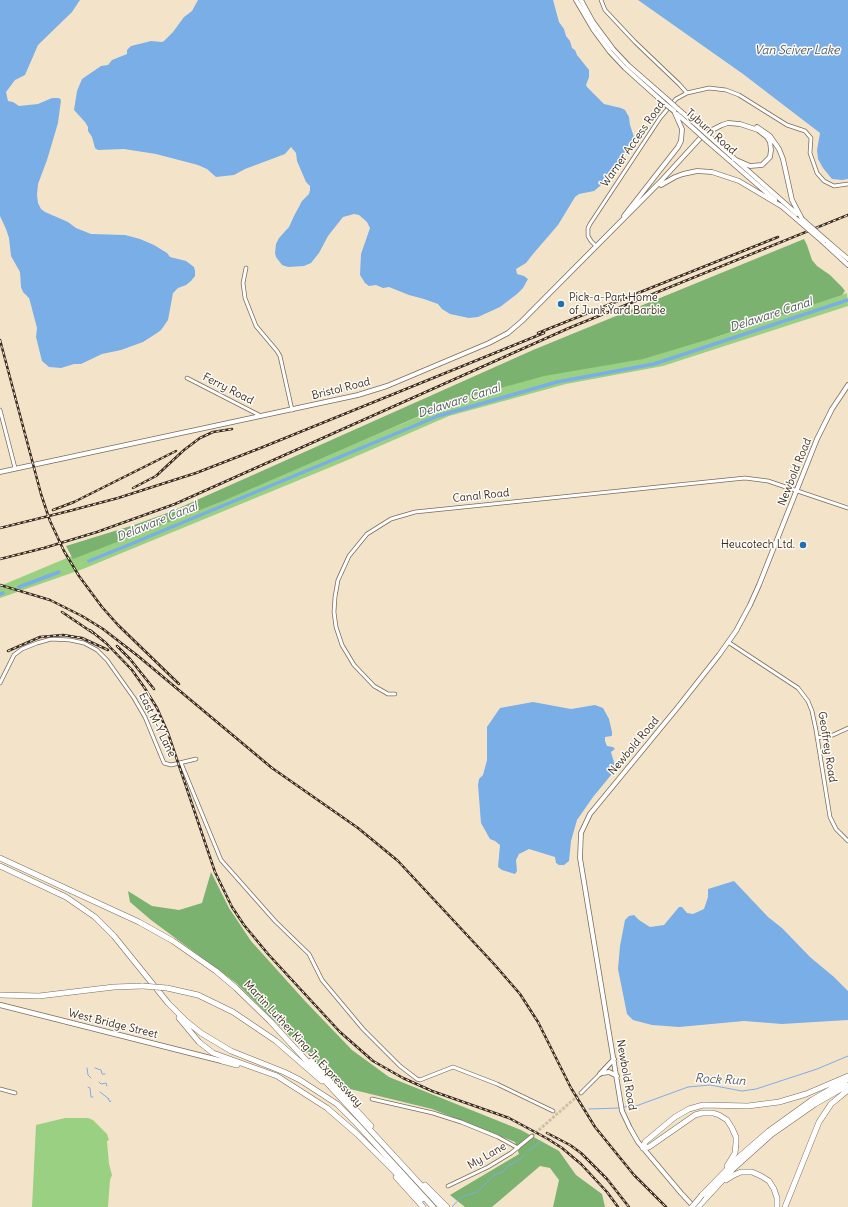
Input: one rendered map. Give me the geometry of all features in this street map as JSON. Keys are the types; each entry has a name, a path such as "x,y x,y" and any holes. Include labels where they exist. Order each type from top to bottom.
{"highway":[{"name":"Martin Luther King Jr. Expressway","path":"0,858 127,916 167,938 226,979 270,1021 333,1091 443,1206"},
{"name":"Martin Luther King Jr. Expressway","path":"0,866 74,901 88,912 114,936 162,996 186,1022 216,1043 240,1055 292,1076 337,1104 433,1207"},
{"path":"0,995 39,996 119,987 143,986 188,992 239,1015 276,1041 333,1091"},
{"path":"162,996 191,1034 210,1050 221,1056 272,1074 327,1108 365,1142 429,1207"},
{"path":"270,1021 317,1067 443,1206"},
{"path":"222,1061 258,1072 296,1088"},
{"path":"698,1207 734,1156 736,1150 736,1140 731,1125 724,1118 716,1114 706,1112 695,1115 649,1147 643,1148 645,1142 675,1117 689,1109 703,1105 748,1106 779,1102 806,1094 848,1076"},
{"path":"721,1175 749,1148 780,1123 812,1100 848,1079"},
{"path":"716,1188 743,1160 772,1134 804,1111 848,1084"},
{"path":"785,1207 819,1122 831,1104 848,1090"},
{"path":"365,1142 423,1207"},
{"path":"693,1207 734,1175 745,1172 755,1173 764,1177 773,1186 777,1198 777,1207"}],"main road":[{"name":"Tyburn Road","path":"576,0 593,29 610,52 625,68 678,109 697,129"},
{"name":"Tyburn Road","path":"581,0 593,22 613,49 666,101 674,111 734,159 848,265"},
{"path":"620,222 626,212 678,147 681,141 682,129 674,111"},
{"path":"632,210 697,136 725,121 743,122 762,130 770,136 776,144 783,159 792,200 801,220"},
{"path":"632,210 660,182 699,138 712,129 728,123 740,124 758,130 769,139 771,146 770,155 762,165 750,166 734,159"},
{"name":"Tyburn Road","path":"709,139 781,206 801,220"},
{"path":"632,210 657,187 667,181 683,174 703,171 719,173 739,181 781,206"},
{"name":"Bristol Road","path":"0,472 292,410 373,391 498,338 522,321 632,210"},
{"name":"Tyburn Road","path":"825,242 848,259"},
{"name":"Newbold Road","path":"693,1207 643,1148 632,1133 622,1111 580,858 581,834 590,814 678,707 728,642 745,616 825,423 848,385"},
{"name":"West Bridge Street","path":"0,1005 222,1061"},
{"path":"600,1074 614,1058"},
{"path":"600,1074 609,1072 617,1076"}],"street":[{"path":"601,0 605,10 635,42 687,92"},
{"name":"Warner Access Road","path":"596,246 588,236 588,228 590,224 660,118 676,99 687,92 709,88 732,92 787,125 806,131 811,138 810,153 817,173 824,182 834,186 848,184"},
{"path":"246,268 243,283 245,298 256,326 280,356 292,410"},
{"name":"Ferry Road","path":"188,378 261,416"},
{"path":"0,410 15,468"},
{"name":"Canal Road","path":"395,694 388,694 374,686 354,665 342,645 336,627 334,612 338,580 349,556 367,534 391,519 415,512 738,479 760,480 796,490 812,497 848,508"},
{"name":"East M-Y Lane","path":"0,683 14,655 22,649 42,641 55,639 70,640 89,645 111,663 138,704 164,763 169,765 196,758"},
{"name":"Geoffrey Road","path":"728,642 802,692 811,705 818,738 830,817 836,829 848,841"},
{"path":"818,738 833,735 848,728"},
{"path":"181,763 221,860 275,921 309,954 322,980 363,1029 400,1066 420,1080 453,1067 497,1084 553,1111"},
{"path":"581,1092 600,1074"},
{"path":"0,1089 15,1093"},
{"path":"372,1099 461,1122 498,1137 518,1148"},
{"name":"My Lane","path":"448,1186 488,1168 518,1148 532,1136"}],"green space":[{"path":"804,239 812,260 842,287 845,291 842,295 716,337 643,359 544,376 454,401 223,501 73,559 66,546 170,512 533,350"},
{"path":"847,293 848,306 663,366 566,384 449,416 343,462 83,569 0,598 0,586 74,555 210,505 451,403 546,374 716,337"},
{"path":"211,872 229,908 251,941 352,1050 389,1077 521,1130 559,1151 576,1175 602,1194 605,1207 553,1207 559,1180 550,1168 540,1166 492,1207 465,1207 450,1195 519,1154 515,1142 432,1109 350,1089 346,1097 312,1058 236,983 151,920 130,902 128,891 152,906 179,910 202,903"},
{"path":"65,1118 88,1118 93,1120 107,1134 109,1140 107,1141 109,1164 112,1175 110,1180 108,1207 32,1207 36,1125"}],"water":[{"path":"0,0 80,0 72,12 38,45 25,75 15,80 6,92 8,101 19,106 38,104 52,98 59,98 61,100 58,123 38,184 37,195 38,203 41,209 68,222 76,228 91,234 125,235 140,239 154,245 167,253 170,257 186,261 194,267 195,271 195,276 191,281 178,288 173,293 168,320 157,333 143,342 121,350 102,354 81,364 74,364 61,368 49,367 42,361 36,337 37,328 29,298 23,292 21,287 20,272 11,256 9,238 0,216"},
{"path":"198,0 553,0 559,22 570,41 572,48 589,70 589,77 586,85 587,87 604,104 625,110 629,117 634,137 616,166 600,186 594,191 579,194 575,197 558,225 526,263 516,269 517,274 528,279 523,288 500,307 478,317 469,318 450,314 442,309 438,304 389,287 383,288 376,285 369,286 365,283 360,275 361,254 370,228 367,222 359,215 354,214 343,217 328,236 319,253 311,263 304,266 288,267 282,265 276,257 276,244 279,238 289,227 302,201 309,194 310,190 310,186 306,182 297,161 296,153 291,147 285,154 245,169 234,175 216,177 207,169 198,165 156,154 124,149 98,150 95,148 85,122 74,110 77,91 82,79 101,66 108,65 112,60 127,54 127,50 131,46 151,41 164,41 184,17 192,11"},
{"name":"Van Sciver Lake","path":"638,0 848,0 848,179 832,179 823,168 818,159 817,150 820,133 743,74"},
{"path":"533,702 571,709 595,705 603,708 609,719 612,732 612,736 605,737 605,741 607,746 615,749 611,752 616,769 593,797 577,820 571,841 569,861 564,865 559,865 556,863 555,857 529,849 519,854 516,860 517,871 515,874 502,870 498,867 500,845 490,839 481,823 478,785 479,779 483,775 487,760 487,727 500,708"},
{"path":"734,881 768,917 782,928 810,957 848,991 848,1020 782,1024 744,1021 679,1027 652,1025 633,1020 627,1014 618,969 620,946 625,920 629,916 634,915 650,927 664,925 679,907 682,907 687,913 693,914 704,909 708,897 708,889"}],"waterway":[{"name":"Delaware Canal","path":"89,561 438,416 557,382 654,364 848,300"},
{"name":"Delaware Canal","path":"19,587 59,572"},
{"name":"Rock Run","path":"623,1107 636,1106 688,1087 710,1085 742,1091 756,1089 817,1069 848,1056"},
{"path":"87,1068 88,1075 91,1078"},
{"path":"95,1068 101,1070 102,1074 105,1074"},
{"path":"99,1082 101,1084 106,1083 107,1086"},
{"path":"88,1087 90,1088 91,1097 93,1097"},
{"path":"100,1092 109,1099"},
{"path":"108,1098 110,1102 111,1101"},
{"name":"Rock Run","path":"589,1109 620,1108"},
{"name":"Rock Run","path":"529,1151 541,1141"},
{"name":"Rock Run","path":"452,1207 461,1197 477,1192 494,1175 502,1172 524,1155"}],"tunnel":[{"path":"532,1136 581,1093"}],"railway":[{"path":"0,559 44,548 97,532 175,504 569,328 848,215"},
{"path":"538,333 778,237"},
{"path":"0,528 118,498 196,473 544,333"},
{"path":"0,340 41,494 50,521 64,551 79,576 102,607 118,625 179,684"},
{"path":"133,488 156,476 184,450 200,438 213,432 232,429"},
{"path":"53,510 74,502 176,451"},
{"path":"0,585 50,600 82,616 103,629 138,656 272,768 358,828 398,861 520,994 538,1022 571,1088 595,1127 634,1175 666,1207"},
{"path":"62,612 93,633"},
{"path":"90,630 106,643 132,670 157,708 168,733 215,872 232,907 244,925 268,954 340,1032 373,1061 403,1078 432,1091 509,1118 548,1139 562,1148 581,1164 607,1192 618,1207"},
{"path":"8,651 40,637 63,635 82,638 108,650"},
{"path":"117,646 130,659 154,689"},
{"path":"547,1133 570,1145 581,1153 607,1179 629,1207"}],"place":[{"name":"Pick-a-Part Home of Junk Yard Barbie","path":"561,304"},
{"name":"Heucotech Ltd.","path":"803,545"}]}
